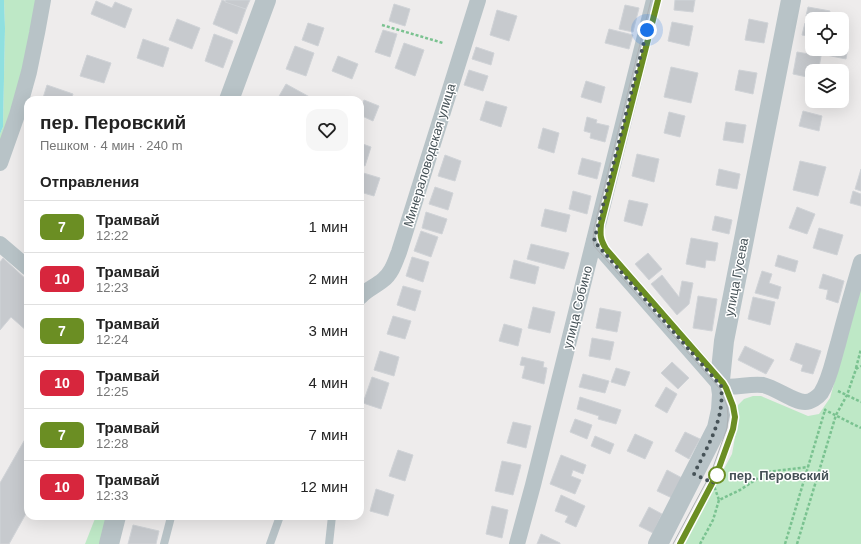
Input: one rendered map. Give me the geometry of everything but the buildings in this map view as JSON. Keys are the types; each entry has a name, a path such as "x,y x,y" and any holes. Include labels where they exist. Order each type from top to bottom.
{"street":[{"path":"0,163 17,115 29,72 43,0"},
{"path":"230,96 266,0"},
{"name":"Минераловодская улица","path":"364,293 385,278 393,267 399,252 478,0"},
{"name":"улица Собино","path":"517,544 654,0"},
{"name":"улица Гусева","path":"658,544 717,428 721,410 722,394 720,380 724,341 791,0"},
{"path":"594,241 721,386 726,387 754,384 764,385 799,401 806,402 820,395 828,377 861,262"},
{"path":"0,244 24,265"},
{"path":"109,544 115,520"}],"lane":[{"path":"164,544 169,520"},
{"path":"270,544 279,520"},
{"path":"329,544 332,520"}],"path":[{"path":"382,24 442,43"},
{"path":"797,544 836,415 856,369 861,349"},
{"path":"856,369 861,366"},
{"path":"836,389 861,402"},
{"path":"785,544 825,410 828,405"},
{"path":"825,410 861,428"},
{"path":"719,500 740,490 767,472 808,467"},
{"path":"694,474 713,483 719,500 713,520 700,544"}],"green space":[{"path":"4,0 43,0 0,163 0,134 3,127 5,28"},
{"path":"861,288 861,544 683,544 732,454 738,420 736,411 738,405 744,399 753,396 761,396 808,416 819,414 830,398"},
{"path":"94,520 109,520 103,544 85,544"}],"water":[{"path":"0,0 4,0 5,28 3,127 0,134"}],"tram line":[{"path":"651,0 594,228 593,239 594,246 720,389 727,406 727,428 711,473 673,544"},
{"path":"658,0 601,224 601,234 606,249 723,383 733,405 735,417 733,429 716,476 680,544"},
{"name":"7","path":"658,0 601,224 600,235 606,249 723,383 733,406 735,417 733,429 716,476 680,544"}],"place":[{"name":"пер. Перовский","path":"717,475"}],"route":[{"path":"647,30 594,241 721,386 721,410 717,428 694,474 713,483 717,475"}]}
